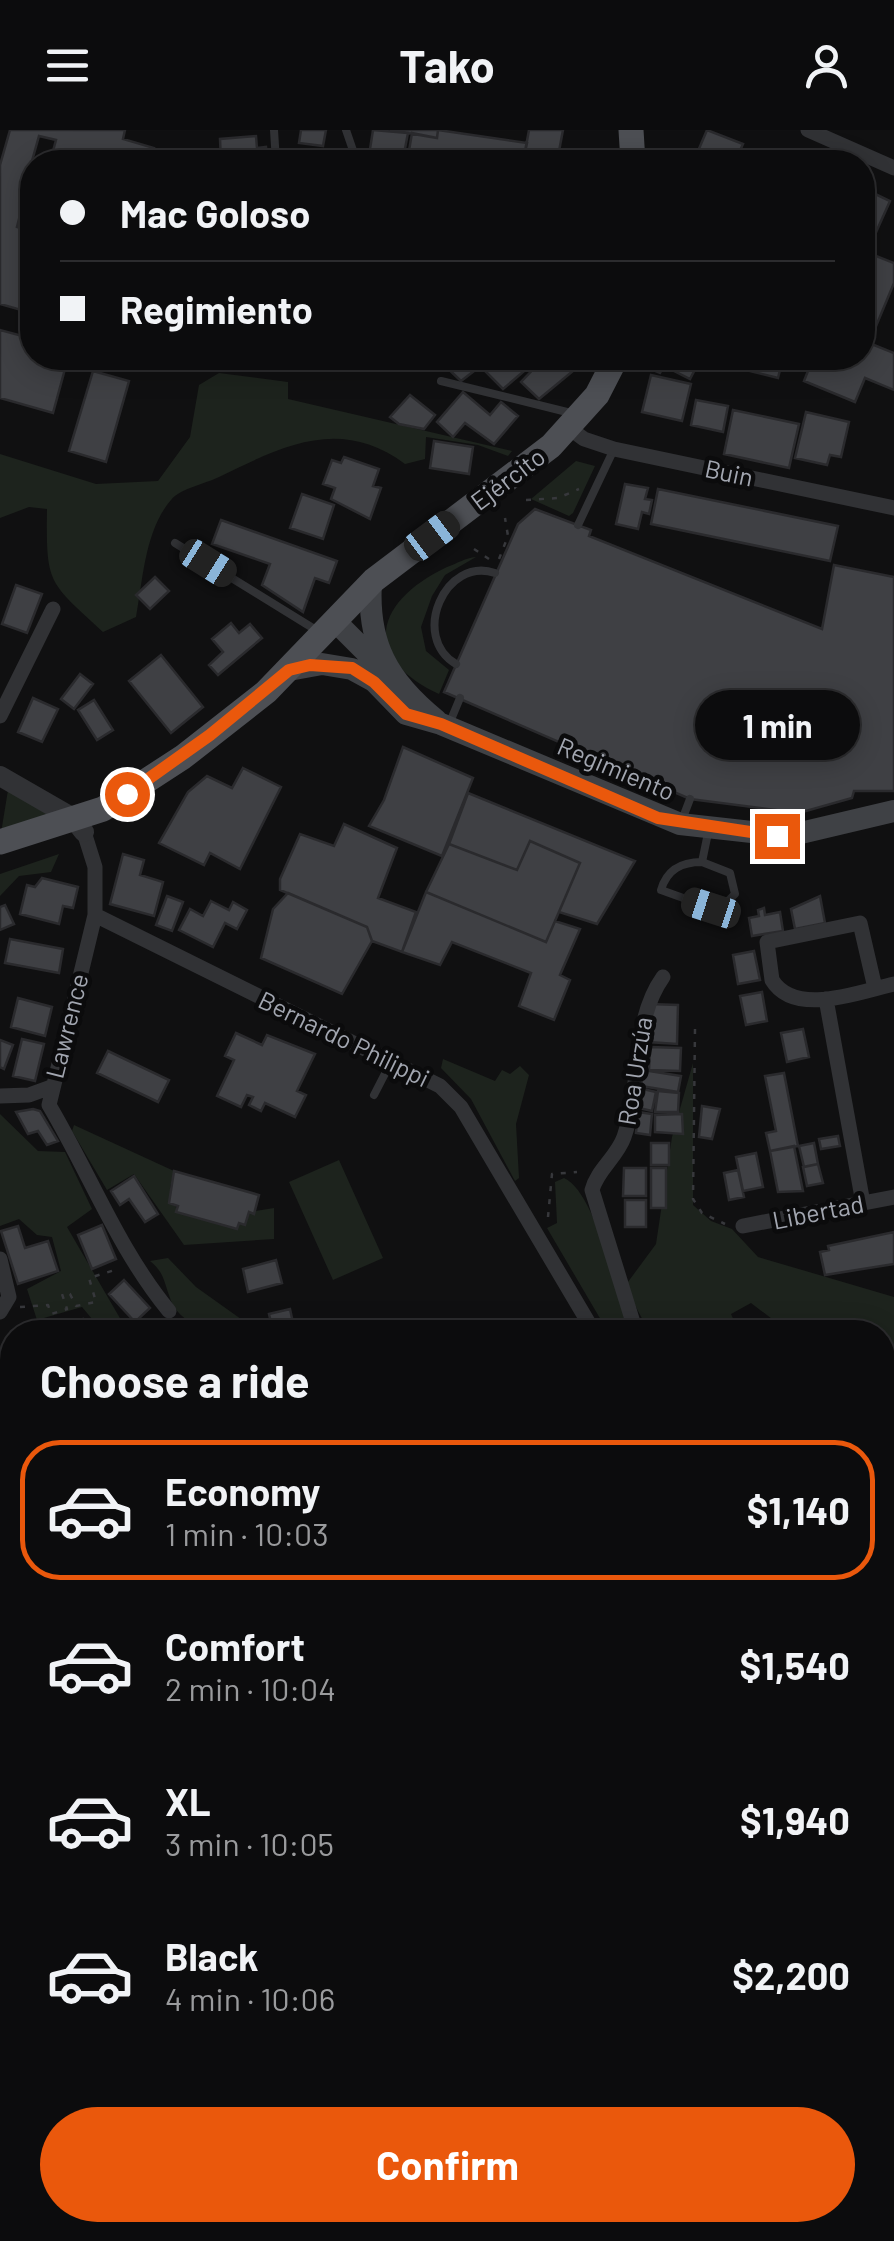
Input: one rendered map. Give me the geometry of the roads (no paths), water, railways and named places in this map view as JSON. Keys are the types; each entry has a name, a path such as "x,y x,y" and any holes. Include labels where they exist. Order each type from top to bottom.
{"main road":[{"name":"Ejército","path":"78,825 182,756 289,670 371,582 520,471 574,422 608,370"},
{"name":"Regimiento","path":"371,582 372,634 388,672"},
{"name":"Regimiento","path":"329,628 388,672 444,726"},
{"name":"Regimiento","path":"289,670 322,664 352,668 374,682 406,714 444,726 680,824 788,836 894,811"},
{"path":"0,842 78,825"},
{"path":"0,860 78,825"}],"street":[{"path":"808,130 853,150"},
{"name":"Buin","path":"574,422 584,439 614,449 894,508"},
{"path":"0,716 53,609"},
{"path":"0,776 78,825"},
{"name":"Lawrence","path":"78,825 96,867 94,915 49,1105 90,1175 132,1264 169,1310"},
{"name":"Bernardo Philippi","path":"94,915 392,1060 453,1097 587,1320"},
{"path":"876,988 860,923 767,942 777,988 806,1000 826,999 876,988 894,984"},
{"name":"Roa Urzúa","path":"632,1320 592,1190 622,1144 634,1093 646,1000 663,977"},
{"path":"826,999 863,1203"},
{"path":"0,1086 51,1087"},
{"path":"0,1096 29,1096 51,1087"},
{"name":"Libertad","path":"742,1226 894,1198"},
{"path":"0,1259 9,1297 0,1312"}],"lane":[{"path":"441,380 574,422"},
{"path":"578,525 614,449"},
{"path":"176,542 329,628"},
{"path":"456,664 440,654 433,640 440,604 449,587 464,573 482,569 495,573"},
{"path":"444,726 460,698"},
{"path":"680,824 690,798"},
{"path":"702,862 710,828"},
{"path":"702,862 730,873 734,894 721,908 662,890 666,878 680,864 702,862"},
{"path":"374,1095 392,1060"}]}
